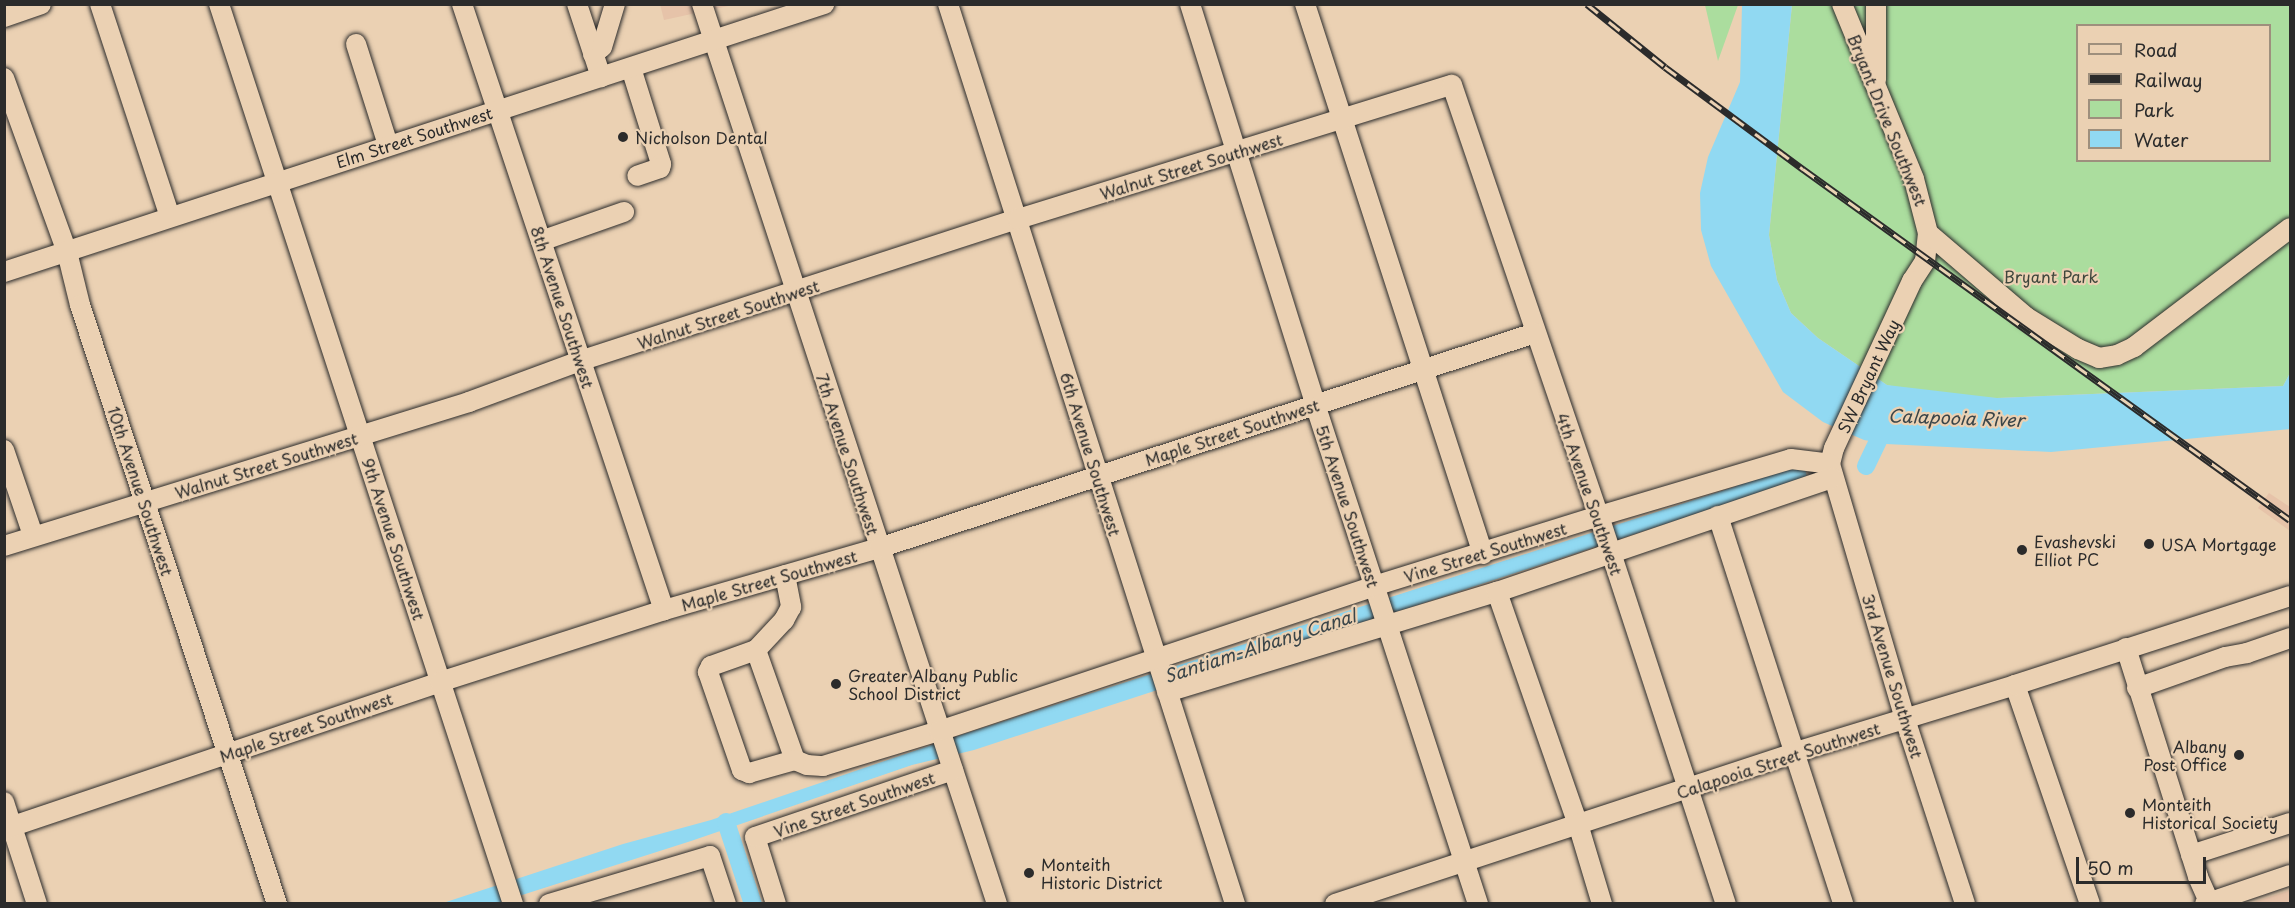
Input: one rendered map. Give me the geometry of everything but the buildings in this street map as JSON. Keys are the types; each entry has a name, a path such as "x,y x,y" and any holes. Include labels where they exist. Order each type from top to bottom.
{"street":[{"path":"4,17 41,4"},
{"path":"100,4 170,217"},
{"name":"9th Avenue Southwest","path":"219,4 513,903"},
{"name":"8th Avenue Southwest","path":"462,4 664,610"},
{"path":"577,4 601,77"},
{"path":"593,54 602,47 615,4"},
{"name":"7th Avenue Southwest","path":"702,4 997,903"},
{"name":"Elm Street Southwest","path":"4,272 496,110 714,42 824,4"},
{"name":"6th Avenue Southwest","path":"948,4 1018,219 1157,665 1235,903"},
{"name":"5th Avenue Southwest","path":"1190,4 1315,405 1478,903"},
{"path":"1305,4 1483,554"},
{"name":"Bryant Drive Southwest","path":"1842,4 1914,179 1928,233 1925,261 1902,303"},
{"path":"1876,4 1877,87"},
{"path":"356,44 388,145"},
{"path":"631,68 661,164 660,168 637,176"},
{"name":"10th Avenue Southwest","path":"4,78 67,252 80,305 277,903"},
{"name":"Walnut Street Southwest","path":"4,546 33,535 469,402 580,361 796,293 1018,219 1452,85"},
{"name":"4th Avenue Southwest","path":"1452,85 1610,550 1726,903"},
{"path":"541,241 624,212"},
{"path":"1928,233 2026,317 2078,349 2099,358 2117,355 2134,347 2290,228"},
{"name":"SW Bryant Way","path":"1832,463 1902,303"},
{"name":"Maple Street Southwest","path":"9,828 440,682 664,610 879,548 1535,333"},
{"path":"4,450 33,535"},
{"name":"Vine Street Southwest","path":"776,903 755,837 946,750 1157,665 1483,554 1600,521 1791,459 1832,463"},
{"path":"1167,691 1385,620 1497,592 1610,550 1718,516 1832,463"},
{"name":"3rd Avenue Southwest","path":"1832,463 1905,719 1965,903"},
{"path":"1718,516 1843,903"},
{"path":"785,575 791,607 784,620 756,650 711,666 708,672 742,770 749,773 795,760 807,765 823,766 946,750"},
{"path":"1497,592 1578,824 1602,903"},
{"name":"Calapooia Street Southwest","path":"1335,903 1689,789 1793,753 2015,685 2290,596"},
{"path":"2137,688 2224,657 2247,653 2290,638"},
{"path":"2126,648 2208,903 2290,875"},
{"path":"756,650 795,760"},
{"path":"2015,685 2090,903"},
{"path":"4,802 9,828 37,903"},
{"path":"2191,855 2290,823"},
{"path":"549,903 710,856 726,903"}],"shaded area":[{"path":"660,4 733,5 664,20"},
{"path":"2269,493 2290,507 2290,531 2258,508"},
{"path":"2290,890 2290,903 2251,903"}],"green space":[{"path":"1705,5 1738,5 1718,61"},
{"name":"Bryant Park","path":"1792,5 2290,5 2290,373 2283,386 1997,398 1938,396 1887,385 1818,338 1791,313 1777,280 1769,235"}],"water":[{"name":"Calapooia River","path":"1742,5 1792,5 1769,235 1777,280 1791,313 1818,338 1887,385 1997,398 2283,386 2290,373 2290,429 2051,452 1886,444 1864,440 1823,422 1783,392 1711,266 1701,230 1700,193 1708,157 1740,82"},
{"path":"1756,480 1765,480 1769,490 974,750 912,765 691,841 497,903 440,904 623,844 711,820 967,733"}],"waterway":[{"name":"Santiam-Albany Canal","path":"1866,466 1887,422"},
{"name":"Santiam-Albany Canal","path":"1743,492 1797,475"},
{"name":"Santiam-Albany Canal","path":"726,822 753,904"}],"railway":[{"path":"1587,4 1665,67 1803,169 2290,520"}],"place":[{"name":"Nicholson Dental","path":"623,137"},
{"name":"USA Mortgage","path":"2149,544"},
{"name":"Evashevski Elliot PC","path":"2022,550"},
{"name":"Greater Albany Public School District","path":"836,684"},
{"name":"Albany Post Office","path":"2239,755"},
{"name":"Monteith Historical Society","path":"2130,813"},
{"name":"Monteith Historic District","path":"1029,873"}]}
